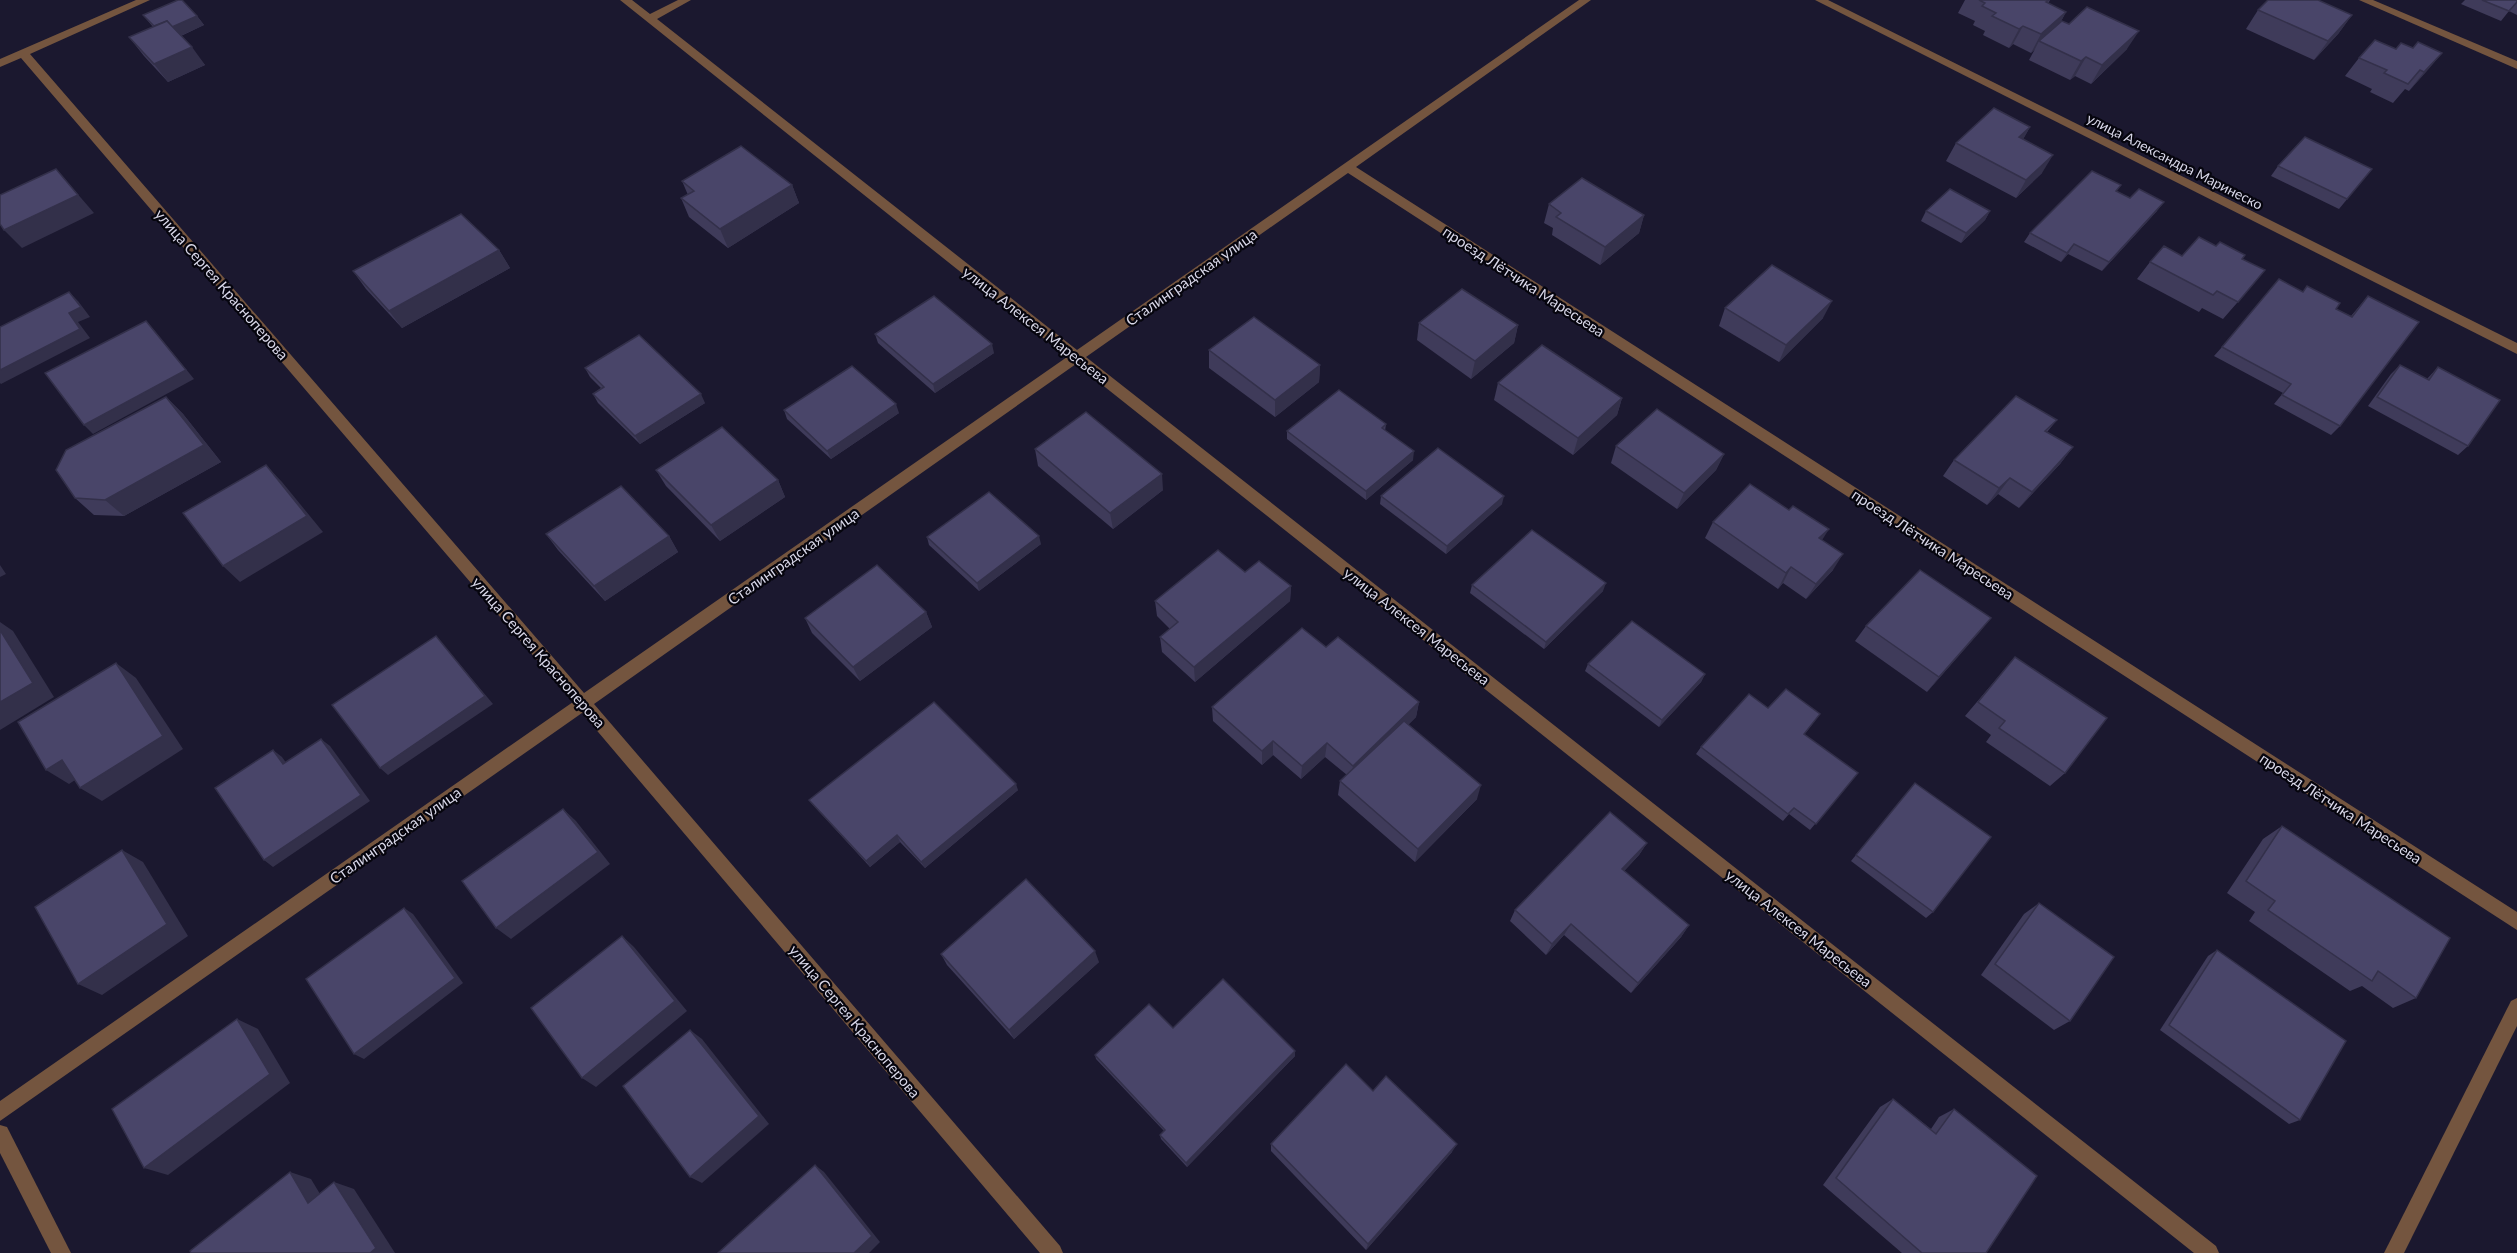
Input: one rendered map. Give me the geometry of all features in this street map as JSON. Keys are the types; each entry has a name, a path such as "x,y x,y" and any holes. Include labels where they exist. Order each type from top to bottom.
{"street":[{"path":"0,63 145,0"},
{"name":"улица Алексея Маресьева","path":"626,0 2209,1253"},
{"path":"649,19 686,0"},
{"name":"Сталинградская улица","path":"0,1112 1586,0"},
{"name":"улица Александра Маринеско","path":"1820,0 2517,349"},
{"path":"2364,0 2517,65"},
{"name":"улица Сергея Красноперова","path":"23,53 1053,1253"},
{"name":"проезд Лётчика Маресьева","path":"1348,167 2517,922"},
{"path":"2394,1253 2517,1007"},
{"path":"0,1134 61,1253"}],"building":[{"path":"182,0 197,16 172,27 167,21 154,26 143,15"},
{"path":"1979,0 2049,0 2046,2 2066,12 2041,34 2023,26 2019,29 1992,16 1996,13 1982,6 1985,3"},
{"path":"2268,0 2318,0 2352,15 2328,41 2258,10"},
{"path":"2482,0 2517,0 2517,2 2509,11"},
{"path":"2087,7 2139,31 2102,65 2086,57 2081,61 2039,41 2062,21 2069,24"},
{"path":"167,21 192,47 154,64 129,37"},
{"path":"2375,40 2396,49 2401,43 2413,48 2418,42 2442,53 2424,72 2420,70 2408,84 2384,73 2387,70 2359,58"},
{"path":"1994,108 2030,127 2019,137 2053,155 2026,180 1956,143"},
{"path":"2305,137 2372,169 2347,199 2278,166"},
{"path":"741,146 792,185 720,229 681,198 694,191 682,181"},
{"path":"56,169 78,195 4,230 0,224 0,195"},
{"path":"2092,171 2121,185 2116,191 2130,198 2139,189 2164,202 2109,262 2074,244 2067,253 2030,233"},
{"path":"1582,178 1644,215 1605,247 1556,217 1561,213 1549,204"},
{"path":"1950,189 1990,211 1966,233 1926,211"},
{"path":"461,214 499,250 389,311 353,271"},
{"path":"2199,237 2216,246 2220,242 2245,255 2242,259 2265,270 2238,302 2217,291 2213,295 2150,262 2164,246 2182,256"},
{"path":"1772,265 1832,301 1786,345 1725,308"},
{"path":"2279,279 2303,292 2307,286 2340,303 2336,309 2352,317 2368,296 2419,322 2340,426 2282,395 2291,384 2222,347"},
{"path":"1462,289 1518,325 1475,361 1419,323"},
{"path":"69,292 81,307 69,313 80,329 0,370 0,327"},
{"path":"934,296 992,344 933,384 875,334"},
{"path":"1254,317 1320,365 1275,400 1209,350"},
{"path":"146,321 186,370 84,425 45,373"},
{"path":"639,335 701,394 635,436 593,394 604,387 585,368"},
{"path":"1542,345 1622,398 1578,438 1498,383"},
{"path":"2400,365 2429,380 2438,367 2500,400 2468,446 2377,397"},
{"path":"852,366 896,404 827,451 784,410"},
{"path":"1339,390 1386,424 1382,428 1414,451 1366,491 1287,431"},
{"path":"2016,396 2057,420 2045,431 2073,447 2032,492 2010,478 1999,488 1954,460"},
{"path":"166,397 204,445 105,500 75,498 56,470 66,450"},
{"path":"1657,409 1724,454 1684,493 1616,446"},
{"path":"1086,412 1162,474 1110,513 1035,449"},
{"path":"722,427 778,480 711,525 656,470"},
{"path":"1438,448 1504,496 1447,546 1381,496"},
{"path":"266,465 307,516 223,566 183,513"},
{"path":"1750,484 1789,510 1793,506 1829,529 1819,538 1843,554 1816,584 1791,567 1786,573 1713,522"},
{"path":"621,486 669,536 594,586 546,534"},
{"path":"989,492 1039,536 977,583 927,537"},
{"path":"1532,530 1606,583 1546,642 1472,585"},
{"path":"1218,550 1245,572 1259,561 1291,586 1194,667 1160,637 1178,622 1155,601"},
{"path":"877,565 926,612 853,667 805,618"},
{"path":"1920,570 1991,618 1939,677 1866,626"},
{"path":"1632,621 1705,674 1662,720 1588,664"},
{"path":"1302,628 1326,647 1338,637 1419,702 1353,766 1327,743 1302,766 1273,741 1262,751 1212,707"},
{"path":"0,630 33,683 0,702"},
{"path":"436,636 485,696 380,768 332,705"},
{"path":"2015,657 2107,718 2065,773 1999,728 2005,721 1978,702"},
{"path":"116,663 163,736 80,788 62,760 46,770 18,722"},
{"path":"1786,689 1820,714 1804,734 1858,773 1816,824 1794,808 1788,814 1701,747 1749,694 1768,708"},
{"path":"934,702 1016,784 921,862 897,835 866,861 809,800"},
{"path":"1404,721 1481,785 1418,849 1340,781"},
{"path":"321,739 361,795 264,860 215,788 273,750 283,764"},
{"path":"1915,783 1991,837 1933,912 1856,855"},
{"path":"563,809 598,852 496,928 462,881"},
{"path":"1610,812 1647,843 1622,869 1689,925 1638,983 1571,924 1552,944 1515,910"},
{"path":"2282,826 2450,938 2416,998 2378,971 2372,981 2268,910 2275,901 2246,881"},
{"path":"122,850 167,924 78,984 35,907"},
{"path":"1026,879 1095,951 1009,1030 941,954"},
{"path":"2039,903 2114,957 2070,1021 1995,964"},
{"path":"404,908 455,978 354,1054 306,979"},
{"path":"622,936 675,1001 582,1078 531,1008"},
{"path":"2217,950 2346,1041 2300,1120 2169,1025"},
{"path":"1223,979 1295,1051 1186,1163 1160,1135 1165,1130 1095,1055 1149,1004 1173,1028"},
{"path":"237,1019 270,1074 144,1168 112,1109"},
{"path":"690,1030 759,1116 690,1177 623,1086"},
{"path":"1346,1064 1373,1091 1386,1076 1457,1144 1368,1244 1271,1144"},
{"path":"1893,1099 1936,1134 1954,1109 2037,1176 1986,1253 1922,1253 1836,1178"},
{"path":"815,1165 872,1236 854,1253 718,1253"},
{"path":"290,1172 308,1203 334,1182 376,1248 370,1253 191,1253 190,1251"}]}
